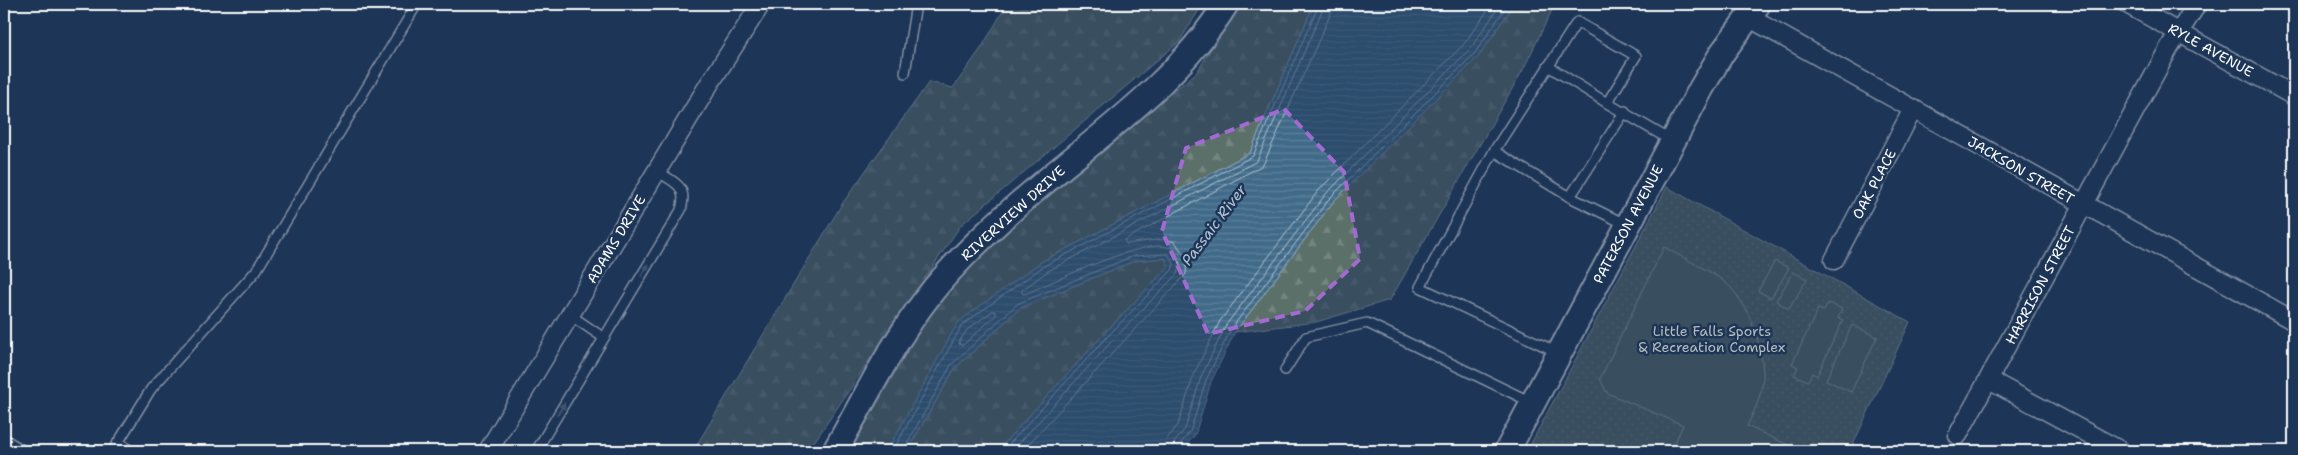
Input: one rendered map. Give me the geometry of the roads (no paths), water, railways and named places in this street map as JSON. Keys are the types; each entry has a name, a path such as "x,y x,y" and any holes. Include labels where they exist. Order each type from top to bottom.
{"street":[{"name":"ADAMS DRIVE","path":"488,451 657,171 761,4"},
{"name":"RIVERVIEW DRIVE","path":"835,451 875,380 927,298 958,262 987,232 1138,104 1182,63 1226,4"},
{"name":"RYLE AVENUE","path":"2127,4 2294,96"},
{"name":"HARRISON STREET","path":"1958,435 2083,205 2179,32 2197,4"},
{"name":"JACKSON STREET","path":"1753,10 1913,109 2294,321"},
{"name":"PATERSON AVENUE","path":"1507,451 1672,141 1717,61 1753,10"},
{"name":"OAK PLACE","path":"1834,260 1913,109"},
{"path":"1989,380 2121,451"}],"lane":[{"path":"113,451 151,389 256,271 417,4"},
{"path":"906,73 916,4"},
{"path":"1559,354 1420,286 1494,151 1576,22 1636,56 1608,103"},
{"path":"1548,66 1672,141"},
{"path":"1570,197 1624,111"},
{"path":"1494,151 1570,197 1627,225"},
{"path":"536,451 681,210 685,197 681,187 657,171"},
{"path":"570,315 604,338"},
{"path":"1285,370 1306,337 1367,323 1533,403"},
{"path":"4,439 24,451"},
{"path":"118,442 131,451"}],"water":[{"name":"Passaic River","path":"1314,4 1514,4 1479,56 1333,202 1235,332 1211,382 1195,435 1181,451 997,451 1169,266 1165,258 1134,261 1020,308 955,368 907,451 887,451 958,322 1041,262 1250,153"}],"park label":[{"name":"Little Falls Sports & Recreation Complex","path":"1712,340"}]}
